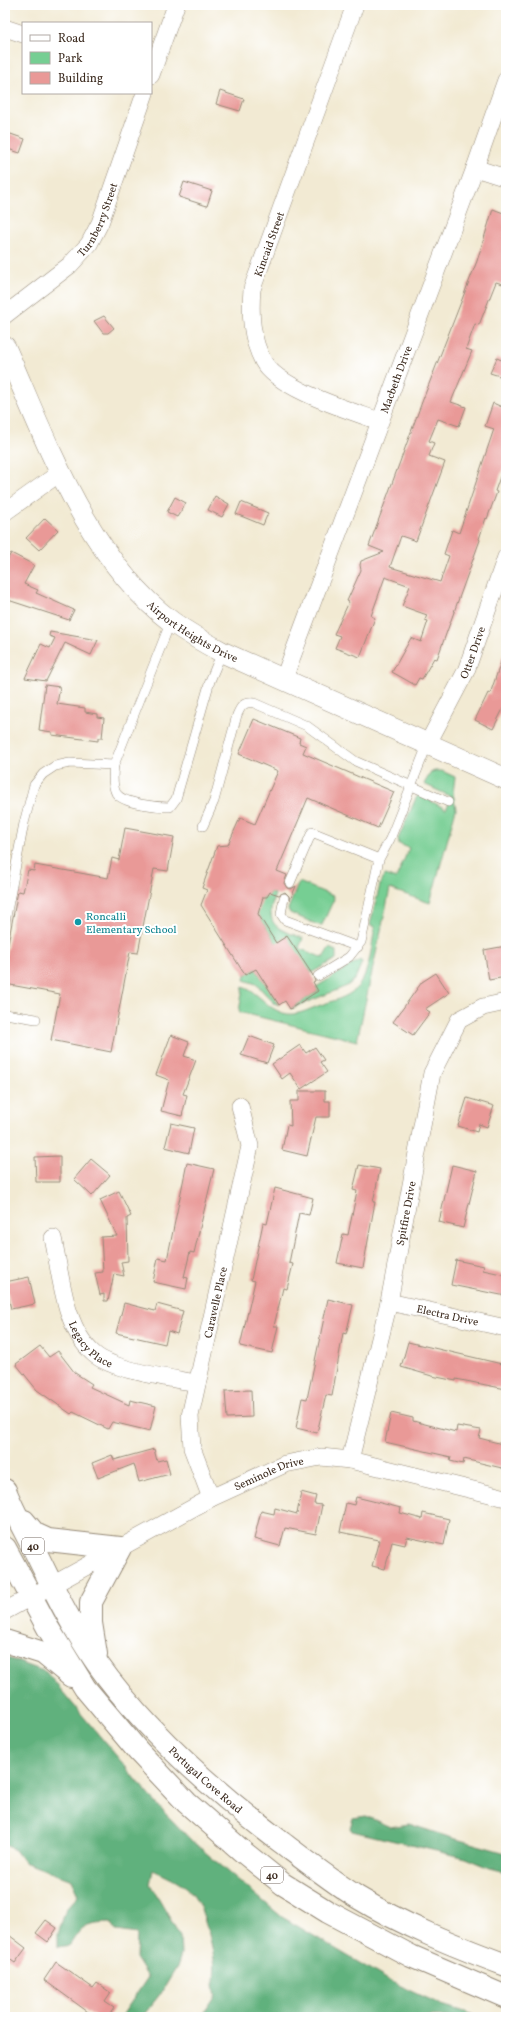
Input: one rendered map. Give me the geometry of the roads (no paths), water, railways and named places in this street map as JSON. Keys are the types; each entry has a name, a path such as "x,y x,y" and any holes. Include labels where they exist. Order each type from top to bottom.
{"main road":[{"path":"9,1499 35,1534 48,1540 120,1548 91,1602 92,1633 98,1664"},
{"name":"Portugal Cove Road","path":"9,1499 79,1636 98,1664 120,1693 161,1737 206,1781 262,1828 321,1873 357,1897 401,1921 454,1945 506,1965"},
{"name":"40","path":"5,1548 30,1596 86,1688 138,1751 188,1803 242,1851 283,1884 368,1935 411,1956 506,1997"},
{"path":"5,1641 43,1653 86,1688"}],"street":[{"path":"152,71 176,5"},
{"name":"Kincaid Street","path":"355,5 252,289 250,313 254,338 264,362 279,376 294,388 379,421"},
{"path":"5,28 22,34"},
{"name":"Macbeth Drive","path":"284,678 475,168 506,80"},
{"name":"Turnberry Street","path":"5,315 70,265 89,244 100,223 144,94"},
{"path":"475,168 506,178"},
{"name":"Airport Heights Drive","path":"5,347 76,505 113,562 145,597 172,621 222,652 284,678 506,779"},
{"path":"5,512 61,472"},
{"name":"Otter Drive","path":"428,743 466,671 506,557"},
{"name":"Spitfire Drive","path":"350,1460 389,1302 432,1073 459,1020 483,1007 506,1002"},
{"name":"Caravelle Place","path":"211,1498 197,1465 190,1436 190,1416 250,1146 240,1106"},
{"name":"Legacy Place","path":"53,1238 68,1310 75,1331 95,1355 116,1366 197,1383"},
{"name":"Electra Drive","path":"389,1302 506,1328"},
{"name":"Seminole Drive","path":"5,1611 211,1498 285,1464 321,1457 350,1460 506,1498"}],"lane":[{"path":"172,621 155,659 114,764 114,786 116,794 129,802 170,807 176,799 210,681 222,652"},
{"path":"203,826 214,801 237,715 241,706 246,703 254,703 307,726 355,761 448,802"},
{"path":"318,976 349,957 358,947 364,933 380,859 390,839 428,743"},
{"path":"5,922 24,823 34,785 43,774 55,766 70,763 114,764"},
{"path":"290,883 312,832 380,859"},
{"path":"284,898 281,914 285,920 358,947"},
{"path":"5,1014 36,1020"}],"place":[{"name":"Roncalli Elementary School","path":"78,922"}]}
